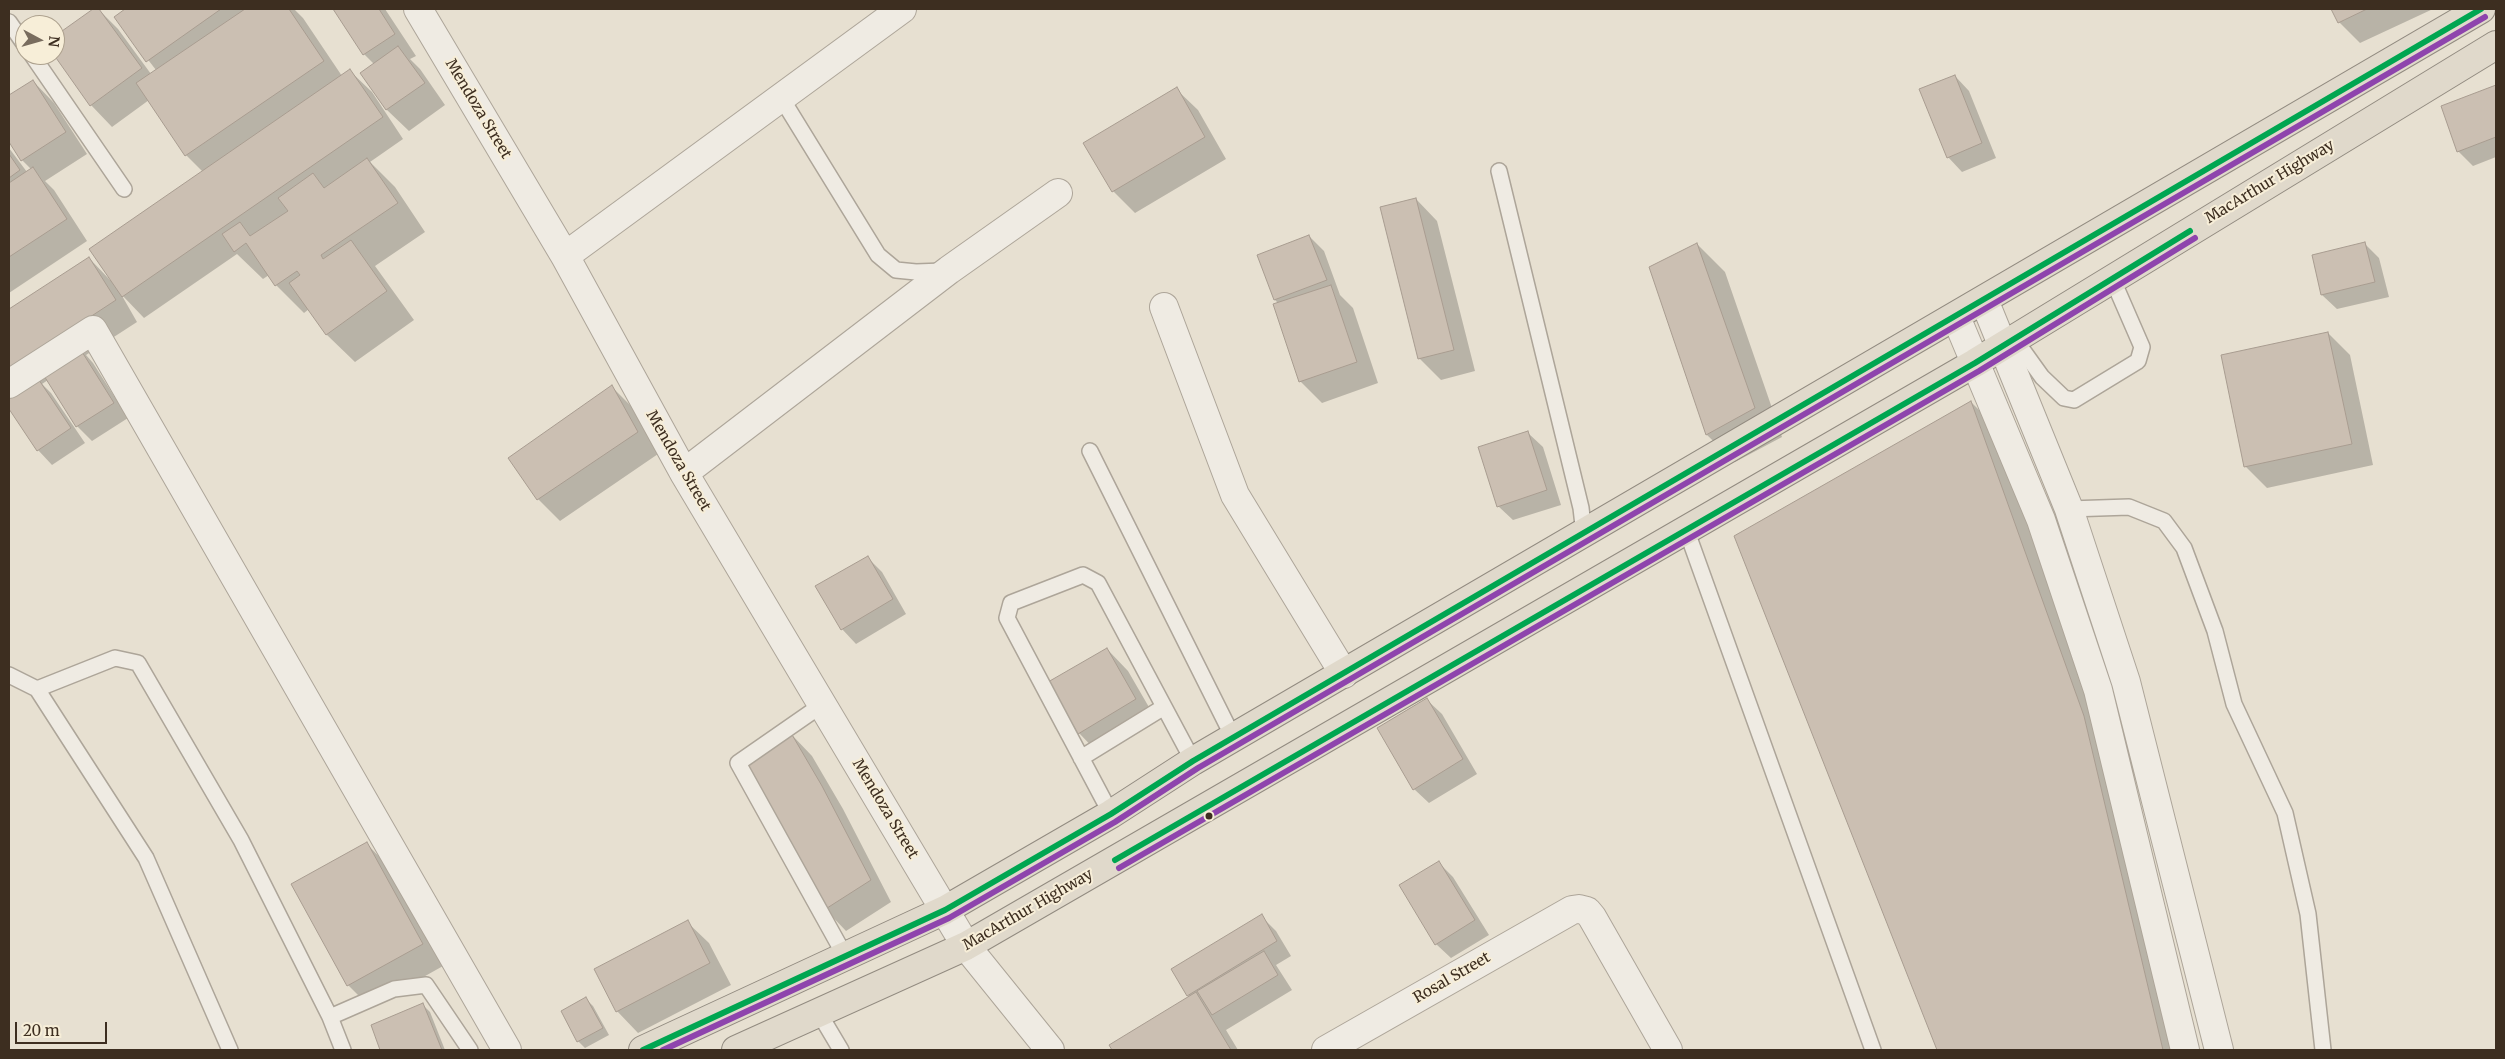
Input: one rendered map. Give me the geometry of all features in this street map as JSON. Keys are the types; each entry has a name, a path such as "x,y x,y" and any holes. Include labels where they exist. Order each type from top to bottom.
{"highway":[{"path":"643,1050 945,910 1111,814 1193,761 1234,739 2481,9"},
{"name":"MacArthur Highway","path":"736,1050 966,946 1975,363 2008,341 2496,45"}],"street":[{"name":"Mendoza Street","path":"418,9 564,256 684,473 966,946 1050,1050"},
{"path":"564,256 782,99 902,9"},
{"path":"684,473 949,270 1058,193"},
{"path":"1984,300 2008,341 2069,508 2126,682 2219,1050"},
{"path":"1164,307 1235,496 1344,674"},
{"path":"1956,317 2041,520 2098,690 2184,1050"},
{"path":"9,384 93,330 506,1050"},
{"name":"Rosal Street","path":"1326,1050 1572,910 1579,909 1587,911 1592,917 1668,1050"}],"lane":[{"path":"39,65 124,189"},
{"path":"782,99 878,255 896,270 916,272 949,270"},
{"path":"1499,171 1581,508 1584,534"},
{"path":"2008,341 2064,398 2074,400 2138,361 2142,347 2112,278"},
{"path":"1090,451 1234,739"},
{"path":"2069,508 2129,507 2164,521 2184,548 2215,630 2234,704 2285,813 2308,914 2323,1050"},
{"path":"1686,529 1873,1050"},
{"path":"1111,814 1007,618 1011,603 1083,575 1098,583 1193,761"},
{"path":"37,688 115,658 138,663 241,840 330,1017 343,1050"},
{"path":"9,676 37,688 146,858 230,1050"},
{"path":"823,704 738,763 845,956"},
{"path":"1081,758 1164,707"},
{"path":"330,1017 394,989 426,985 470,1050"},
{"path":"820,1013 841,1050"}],"building":[{"path":"93,9 99,9 142,68 90,106 61,65 65,65 65,29"},
{"path":"125,9 221,9 146,62 114,17"},
{"path":"245,9 289,9 324,61 185,156 136,83"},
{"path":"333,9 379,9 395,34 363,55"},
{"path":"2331,9 2367,9 2338,23"},
{"path":"398,46 425,83 386,110 360,73"},
{"path":"350,69 383,117 122,297 89,249"},
{"path":"1955,75 1982,143 1947,158 1919,89"},
{"path":"33,80 66,132 21,161 9,142 9,95"},
{"path":"2496,85 2496,137 2457,152 2441,106"},
{"path":"1177,87 1205,137 1112,192 1083,143"},
{"path":"9,154 20,170 9,178"},
{"path":"367,158 398,203 321,255 323,259 351,240 387,291 326,335 289,283 300,275 297,271 275,286 246,243 234,252 222,234 240,222 250,236 288,211 278,198 313,173 324,188"},
{"path":"33,167 67,219 9,257 9,183"},
{"path":"1416,198 1454,350 1418,359 1380,207"},
{"path":"1309,235 1327,280 1274,300 1257,255"},
{"path":"2365,242 2375,282 2321,295 2312,255"},
{"path":"1697,243 1755,408 1706,435 1649,267"},
{"path":"89,257 116,300 9,370 9,309"},
{"path":"1331,285 1357,362 1299,382 1273,304"},
{"path":"2328,332 2352,444 2244,467 2221,355"},
{"path":"79,347 114,403 76,427 41,371"},
{"path":"37,377 71,428 37,451 9,409 9,396"},
{"path":"612,385 638,432 537,500 508,458"},
{"path":"1971,401 2084,716 2163,1050 1937,1050 1734,536"},
{"path":"1528,431 1547,490 1497,507 1478,447"},
{"path":"868,556 893,599 841,630 815,586"},
{"path":"1107,648 1136,699 1078,734 1048,682"},
{"path":"1427,698 1463,759 1413,790 1377,728"},
{"path":"791,733 822,786 871,880 824,910 743,765"},
{"path":"367,842 423,944 347,986 291,884"},
{"path":"1439,861 1475,920 1435,945 1399,885"},
{"path":"1262,914 1277,941 1187,996 1171,969"},
{"path":"688,920 710,963 616,1012 594,969"},
{"path":"1264,951 1278,975 1212,1015 1197,991"},
{"path":"1196,992 1231,1050 1112,1050 1109,1045"},
{"path":"586,997 603,1028 577,1042 561,1011"},
{"path":"423,1003 442,1050 380,1050 371,1025"}],"transit line":[{"path":"643,1050 945,910 1111,814 1193,761 2481,9"},
{"path":"663,1050 949,918 1115,822 1198,768 2485,17"},
{"path":"1115,860 1975,363 2190,231"},
{"path":"1119,868 1979,371 2195,238"}]}
